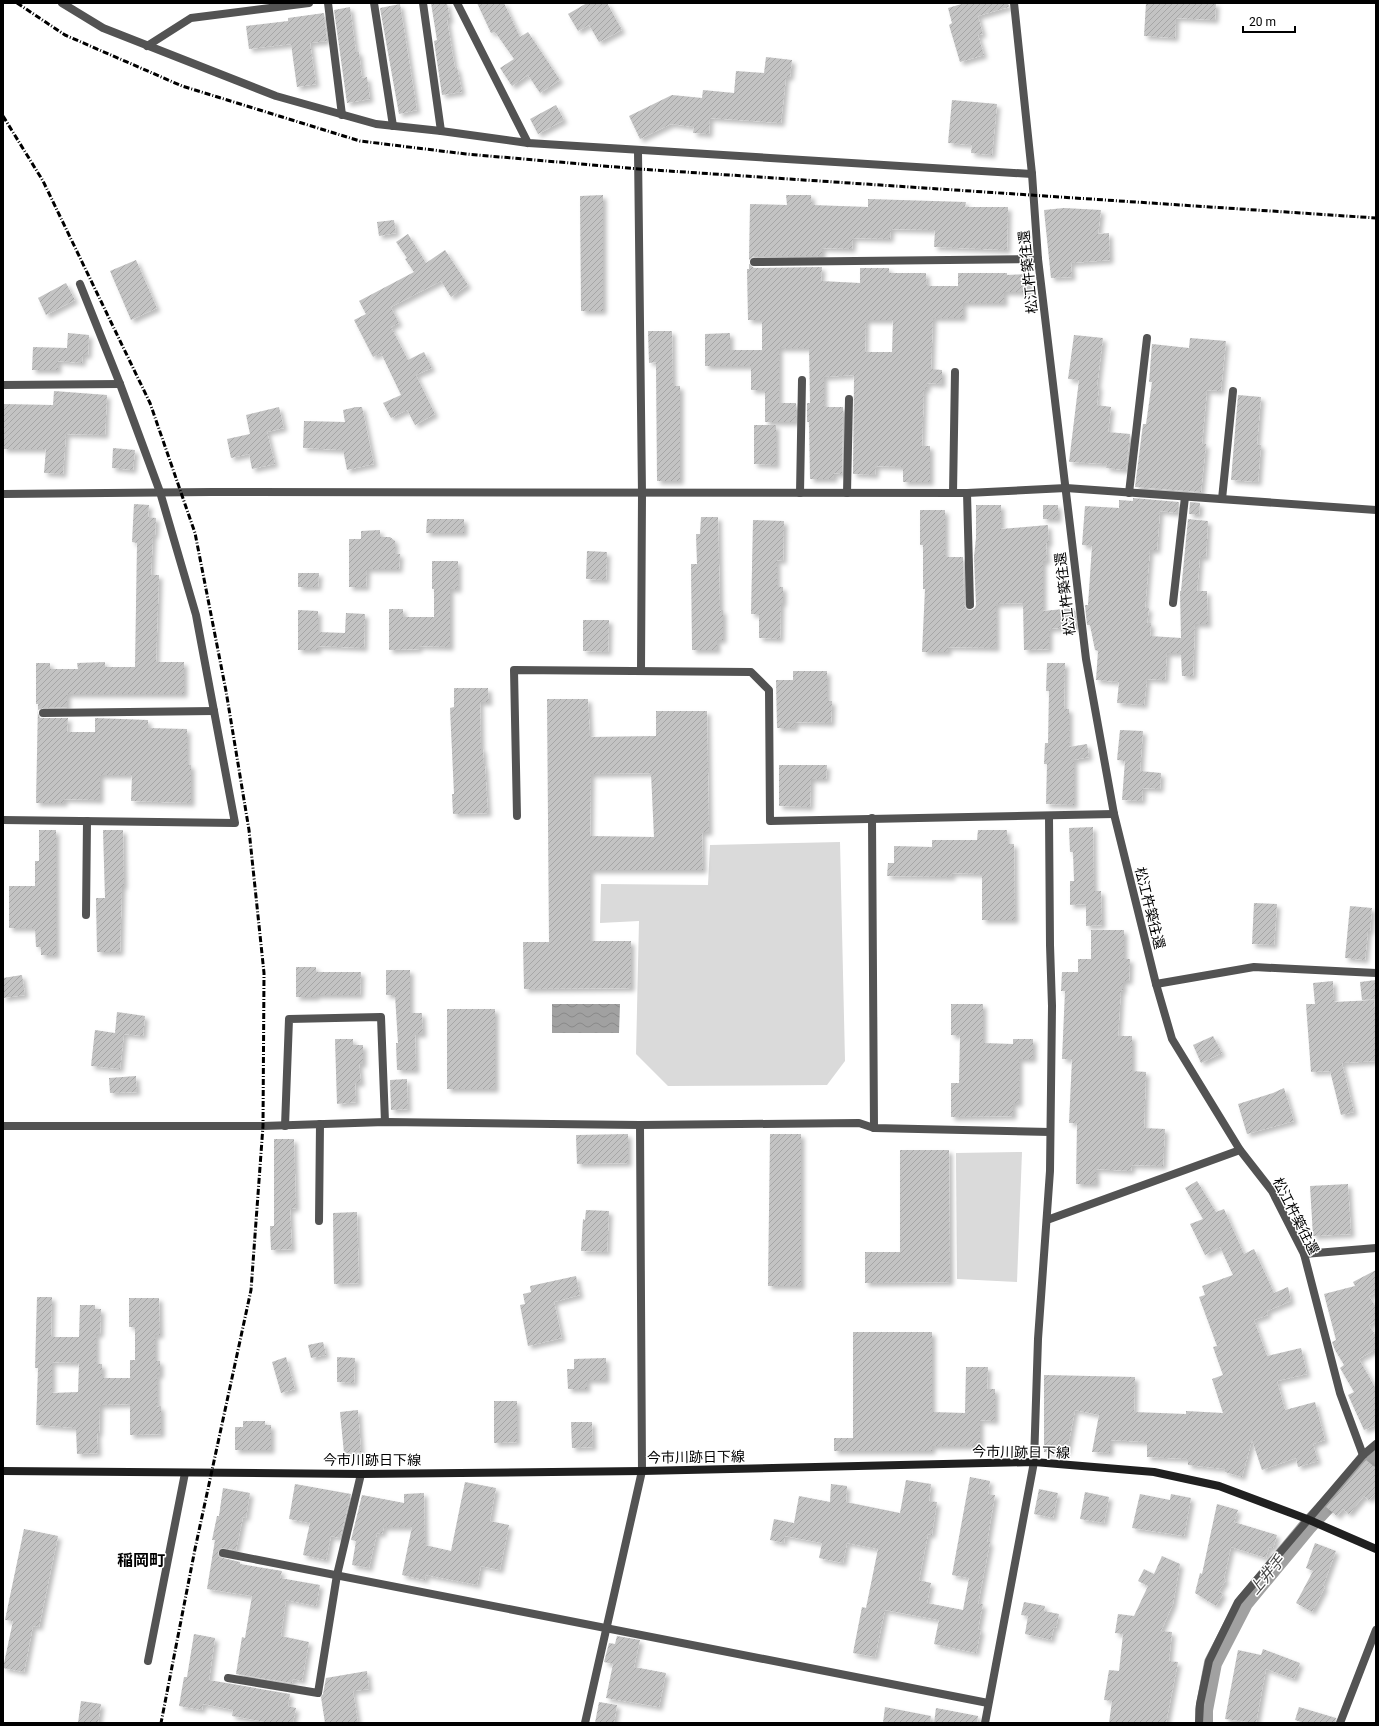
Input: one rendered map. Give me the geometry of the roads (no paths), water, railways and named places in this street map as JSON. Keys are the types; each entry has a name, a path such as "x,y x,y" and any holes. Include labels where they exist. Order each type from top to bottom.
{"street":[{"path":"62,3 103,28 146,46 276,96 376,124 528,143 638,151 1032,174"},
{"path":"146,46 191,18 309,3"},
{"path":"328,3 342,115"},
{"path":"374,3 393,126"},
{"path":"423,3 440,131"},
{"path":"457,3 528,143"},
{"name":"松江杵築往還","path":"1014,3 1032,174 1038,259 1086,659 1114,814 1156,984 1172,1039 1240,1150 1272,1191 1304,1254 1340,1394 1363,1455"},
{"path":"638,151 642,494 641,671"},
{"path":"754,262 1038,259"},
{"path":"3,820 234,823 196,615 160,492 120,384 80,284"},
{"path":"1129,492 1147,338"},
{"path":"953,493 955,372"},
{"path":"800,493 802,380"},
{"path":"3,385 120,384"},
{"path":"1222,499 1233,391"},
{"path":"847,493 849,399"},
{"path":"3,494 160,492 642,494 967,493 1066,488 1376,510"},
{"path":"967,493 970,604"},
{"path":"1173,604 1185,497"},
{"path":"517,816 514,670 751,672 769,690 770,820 1114,814"},
{"path":"43,713 214,711"},
{"path":"985,1723 1034,1462 1038,1339 1047,1220 1050,1132 1052,1006 1049,816"},
{"path":"872,818 874,1128"},
{"path":"86,915 88,821"},
{"path":"1156,984 1254,967 1376,973"},
{"path":"285,1126 289,1019 381,1017 385,1122"},
{"path":"3,1126 285,1126 385,1122 640,1125 859,1123 874,1128 1050,1132"},
{"path":"319,1221 320,1124"},
{"path":"586,1723 606,1627 642,1471 640,1125"},
{"path":"1047,1220 1240,1150"},
{"path":"1304,1254 1376,1248"},
{"path":"1199,1723 1200,1704 1209,1661 1238,1602 1307,1519 1363,1455 1376,1444"},
{"name":"今市川跡日下線","path":"3,1471 361,1474 642,1471 1034,1462 1154,1472 1219,1486 1307,1519 1376,1549"},
{"path":"148,1661 185,1473"},
{"path":"228,1678 318,1692 337,1575 361,1474"},
{"path":"223,1553 988,1703"},
{"path":"1340,1723 1376,1630"}],"water":[{"path":"552,1004 620,1004 619,1033 552,1033"}],"waterway":[{"name":"上井手","path":"1204,1723 1204,1710 1213,1663 1244,1603 1307,1527 1376,1452"}],"railway":[{"path":"17,3 65,35 182,86 360,141 466,154 639,169 1376,218"},
{"path":"3,116 43,181 150,403 195,533 226,691 249,830 264,973 263,1126 251,1290 195,1549 161,1723"}],"district":[{"name":"稲岡町","path":"141,1560"}]}
